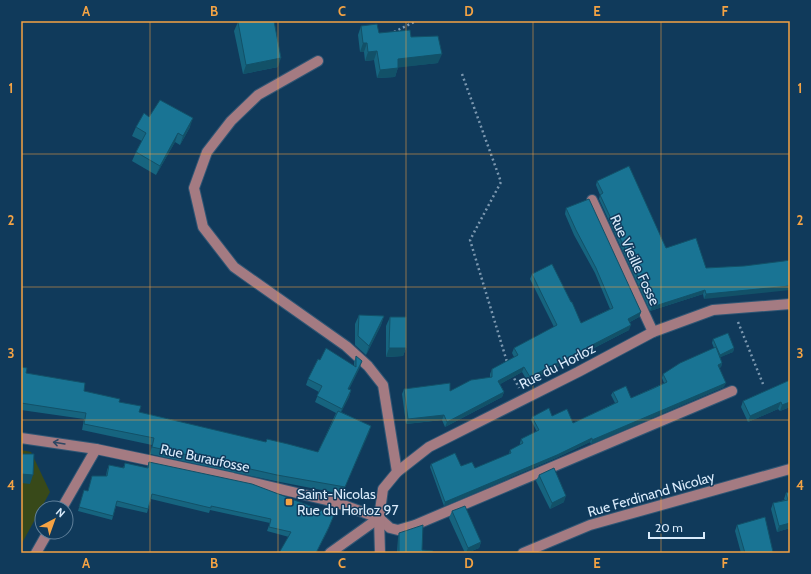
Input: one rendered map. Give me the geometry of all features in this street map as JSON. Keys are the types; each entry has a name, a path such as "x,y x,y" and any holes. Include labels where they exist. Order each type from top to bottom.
{"street":[{"path":"318,61 258,95 231,121 207,152 194,188 203,227 234,268 346,346 368,366 383,385 397,472"},
{"name":"Rue Vieille Fosse","path":"592,200 653,332"},
{"name":"Rue du Horloz","path":"380,553 379,518 383,489 397,472 429,447 653,332 713,310 790,304"},
{"path":"330,553 379,518 390,528 398,530 415,525 732,391"},
{"name":"Rue Buraufosse","path":"21,438 96,449 233,478 335,502 379,518"},
{"path":"67,500 96,449"},
{"name":"Rue Ferdinand Nicolay","path":"523,553 590,525 790,469"},
{"path":"36,553 43,540"}],"path":[{"path":"394,32 416,21"},
{"path":"462,74 502,182 470,240 508,365"},
{"path":"733,309 763,384"},
{"path":"512,372 524,399"}],"green space":[{"path":"21,450 31,452 50,492 46,500 34,500 34,521 21,545"}],"building":[{"path":"274,21 281,58 246,65 238,22"},
{"path":"377,24 379,33 410,30 411,37 438,36 442,54 398,59 398,68 380,70 377,51 368,52 367,43 363,43 361,26"},
{"path":"160,100 193,118 183,136 178,133 160,166 136,152 146,133 136,127 144,113 149,117"},
{"path":"629,166 666,248 696,238 706,268 744,266 790,260 790,286 706,294 705,290 652,307 600,195 603,193 597,181"},
{"path":"589,199 641,312 628,319 631,325 530,377 524,367 498,381 504,392 447,422 444,415 408,419 404,389 450,383 450,391 471,380 492,377 492,369 518,355 514,348 557,325 532,274 552,264 581,323 613,308 596,268 566,208"},
{"path":"359,315 384,316 369,346 358,336"},
{"path":"390,317 406,317 406,348 389,348"},
{"path":"728,333 734,348 720,355 713,339"},
{"path":"716,347 722,363 718,365 726,383 592,440 592,438 557,455 445,502 431,464 455,453 461,466 472,462 475,468 511,453 510,450 523,443 521,439 539,430 532,417 549,408 552,416 567,409 573,423 618,402 613,392 626,386 631,398 652,389 667,382 663,374 680,363"},
{"path":"326,348 356,367 356,356 362,361 348,389 351,390 342,409 317,396 322,386 308,379 318,359 320,360"},
{"path":"21,367 27,368 26,373 85,383 84,391 120,399 119,402 141,406 139,412 266,442 267,439 318,452 338,411 371,426 345,487 277,475 152,447 154,438 84,424 86,413 21,403"},
{"path":"790,380 790,402 782,405 781,402 750,416 743,401"},
{"path":"21,454 34,454 33,475 21,474"},
{"path":"149,462 252,484 334,515 316,553 279,553 291,532 269,527 271,519 211,506 211,508 152,494 148,509 117,501 113,516 79,507 84,490 88,491 92,476 107,476 109,465 124,468 125,463 148,468"},
{"path":"554,468 566,496 552,503 539,475"},
{"path":"790,492 790,523 779,526 773,503 788,500 786,493"},
{"path":"465,506 481,542 468,548 452,511"},
{"path":"765,517 773,552 745,553 737,525"},
{"path":"423,525 422,550 433,551 433,553 399,553 399,533"}],"place":[{"name":"Saint-Nicolas Rue du Horloz 97","path":"289,502"}]}
